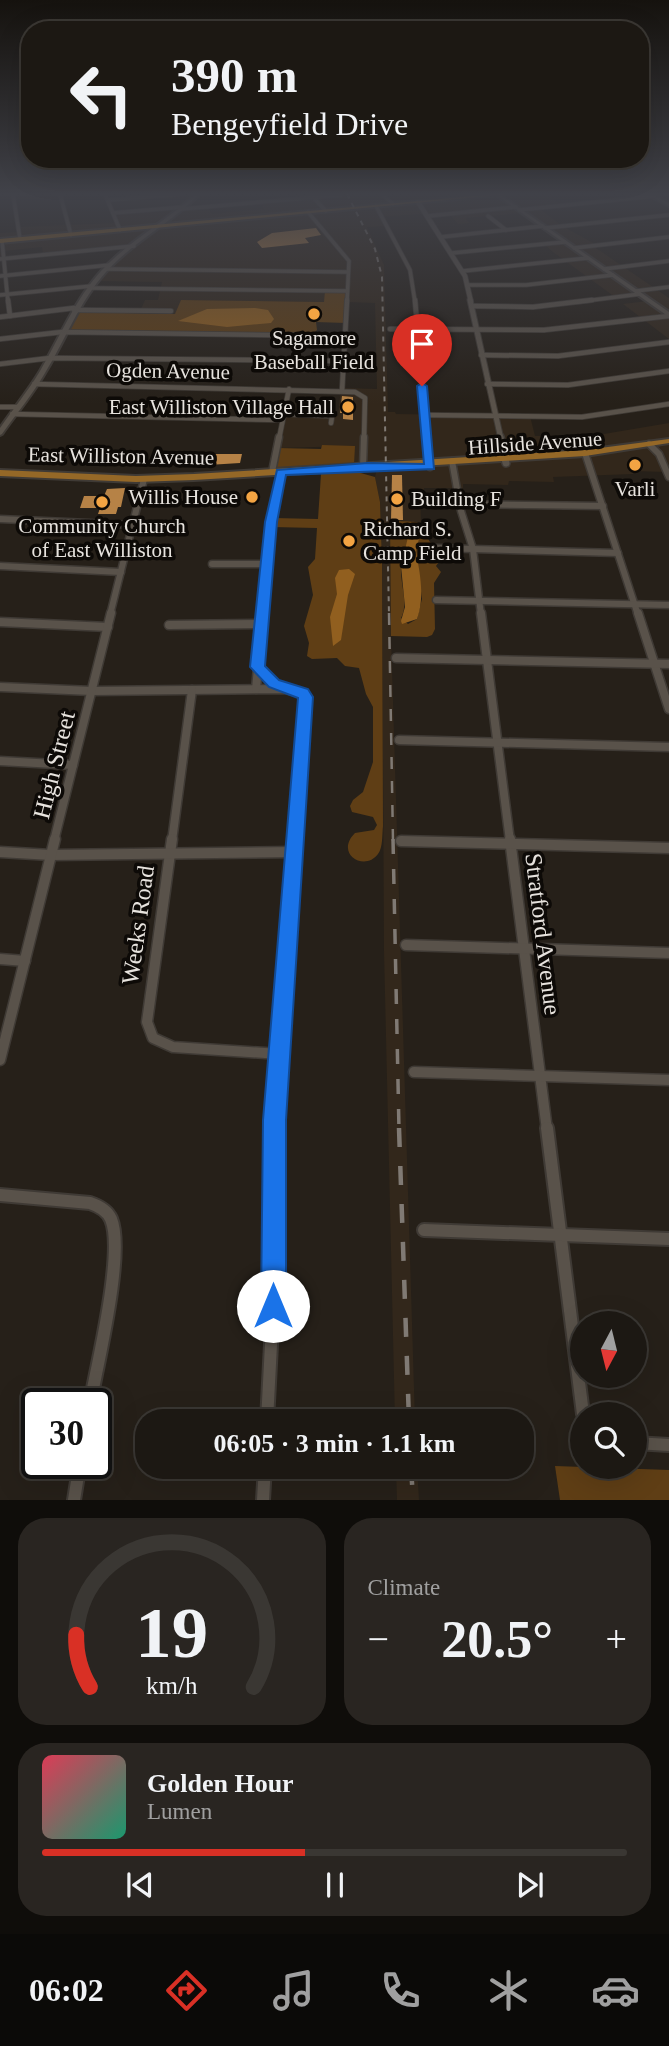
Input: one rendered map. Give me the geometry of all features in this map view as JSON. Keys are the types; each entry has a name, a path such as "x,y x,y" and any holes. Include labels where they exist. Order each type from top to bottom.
{"main road":[{"path":"0,433 50,358 74,309 112,264"},
{"path":"597,264 669,316"},
{"name":"Hillside Avenue","path":"652,447 669,441"},
{"name":"Hillside Avenue","path":"366,467 586,456 669,447"},
{"name":"East Williston Avenue","path":"0,473 145,479 366,467"}],"street":[{"path":"3,264 10,316"},
{"path":"297,271 299,264"},
{"path":"348,264 342,391 365,397 366,467"},
{"path":"407,264 410,270 417,329 429,464"},
{"path":"459,264 467,285 504,461"},
{"path":"463,271 530,264"},
{"path":"604,269 645,264"},
{"path":"0,276 108,267 348,272"},
{"path":"467,285 526,285 613,275"},
{"path":"0,295 91,287 347,291"},
{"path":"471,306 533,307 669,287"},
{"path":"0,317 74,309 171,311"},
{"path":"390,328 544,330 669,316"},
{"path":"0,339 62,332 345,336"},
{"path":"481,355 558,356 669,341"},
{"path":"0,364 50,358 344,361"},
{"path":"487,384 568,385 669,371"},
{"name":"Ogden Avenue","path":"34,384 342,391"},
{"path":"256,689 276,472 289,389"},
{"path":"424,415 582,417 669,404"},
{"path":"0,407 18,407"},
{"path":"12,414 332,416 331,423"},
{"path":"652,447 667,468 669,477"},
{"path":"586,456 669,709"},
{"name":"Stratford Avenue","path":"453,463 460,504 473,549 582,1402"},
{"name":"High Street","path":"0,1060 145,479"},
{"path":"460,504 603,506"},
{"path":"0,519 133,525"},
{"path":"436,548 618,553"},
{"path":"212,564 267,564"},
{"path":"0,566 121,572"},
{"path":"436,600 669,605"},
{"path":"0,622 108,627"},
{"path":"169,625 261,624"},
{"path":"396,658 669,664"},
{"path":"257,667 269,680 284,689"},
{"path":"0,687 92,691 284,689 302,693 306,697 273,1143 273,1306 268,1409"},
{"name":"Weeks Road","path":"192,690 147,1014 150,1032 159,1042 173,1047 279,1054"},
{"path":"399,740 669,747"},
{"path":"0,761 73,765"},
{"path":"401,841 669,848"},
{"path":"0,852 51,855 295,852"},
{"path":"406,945 669,953"},
{"path":"0,959 25,961"},
{"path":"414,1072 669,1080"},
{"path":"0,1195 90,1203 100,1206 112,1218 116,1236 113,1263 93,1388"},
{"path":"424,1230 669,1239"},
{"path":"647,1444 669,1445"},
{"path":"74,1500 77,1479"},
{"path":"263,1500 264,1479"}],"shaded area":[{"path":"114,264 384,264 388,412 530,416 535,436 592,436 669,423 669,477 666,472 633,471 633,474 553,477 554,482 509,481 508,485 463,484 463,488 424,488 424,493 420,494 421,522 390,524 391,636 415,1409 395,1409 384,951 382,561 380,502 375,477 378,463 354,464 354,446 278,448 284,415 338,416 341,388 377,389 375,303 347,302 325,292 325,302 182,300 176,314 72,312 141,309 145,300 158,300 162,282 96,281"},
{"path":"570,264 619,264 669,298 669,339 623,304 648,301 640,295 615,297"},
{"path":"325,291 347,291 346,323 316,322 317,330 311,336 63,332 72,312 175,314 181,300 324,302"},
{"path":"207,309 268,310 274,319 271,323 227,327 178,321"},
{"path":"322,445 355,446 354,464 274,470 278,448 321,449"},
{"path":"357,472 375,477 380,502 382,561 383,826 380,851 366,861 354,858 348,848 355,833 374,830 377,825 373,817 352,812 350,806 363,792 373,762 373,707 366,694 359,668 345,666 337,658 312,659 307,656 309,643 304,626 313,595 308,567 315,559 317,528 272,527 273,518 318,519 321,474"},
{"path":"414,522 424,526 431,534 427,537 433,547 431,555 440,560 436,566 441,572 434,583 435,629 432,635 427,637 391,636 390,523","holes":["407,546 415,548 422,599 417,619 408,624 401,618 404,600 401,568"]},
{"path":"413,531 419,537 416,550 421,603 417,619 402,624 405,607 401,566 409,533"},
{"path":"349,569 355,574 348,595 341,640 333,646 330,617 337,594 335,578 339,570"},
{"path":"555,1466 570,1467 570,1479 647,1479 647,1469 669,1470 669,1500 560,1500"},
{"path":"396,1479 418,1479 419,1500 397,1500"}],"building":[{"name":"East Williston Village Hall","path":"342,396 353,397 353,420 343,419 343,413 340,413"},
{"path":"211,454 242,454 240,463 208,465"},
{"name":"Building F","path":"392,475 402,475 403,520 391,520"},
{"name":"Community Church of East Williston","path":"125,488 121,507 118,507 116,514 98,514 100,508 80,508 84,496 104,496 107,489"}],"railway":[{"path":"379,264 382,277 389,615"},
{"path":"389,613 393,841"},
{"path":"393,839 399,1130"},
{"path":"399,1128 409,1409"},
{"path":"412,1479 413,1500"}],"place":[{"name":"Sagamore Baseball Field","path":"314,314"},
{"name":"East Williston Village Hall","path":"348,407"},
{"name":"Varli","path":"635,465"},
{"name":"Willis House","path":"252,497"},
{"name":"Building F","path":"397,499"},
{"name":"Community Church of East Williston","path":"102,502"},
{"name":"Richard S. Camp Field","path":"349,541"}],"route":[{"path":"273,1306 274,1120 306,697 302,693 274,684 257,667 271,522 281,472 430,467 422,386"}]}
